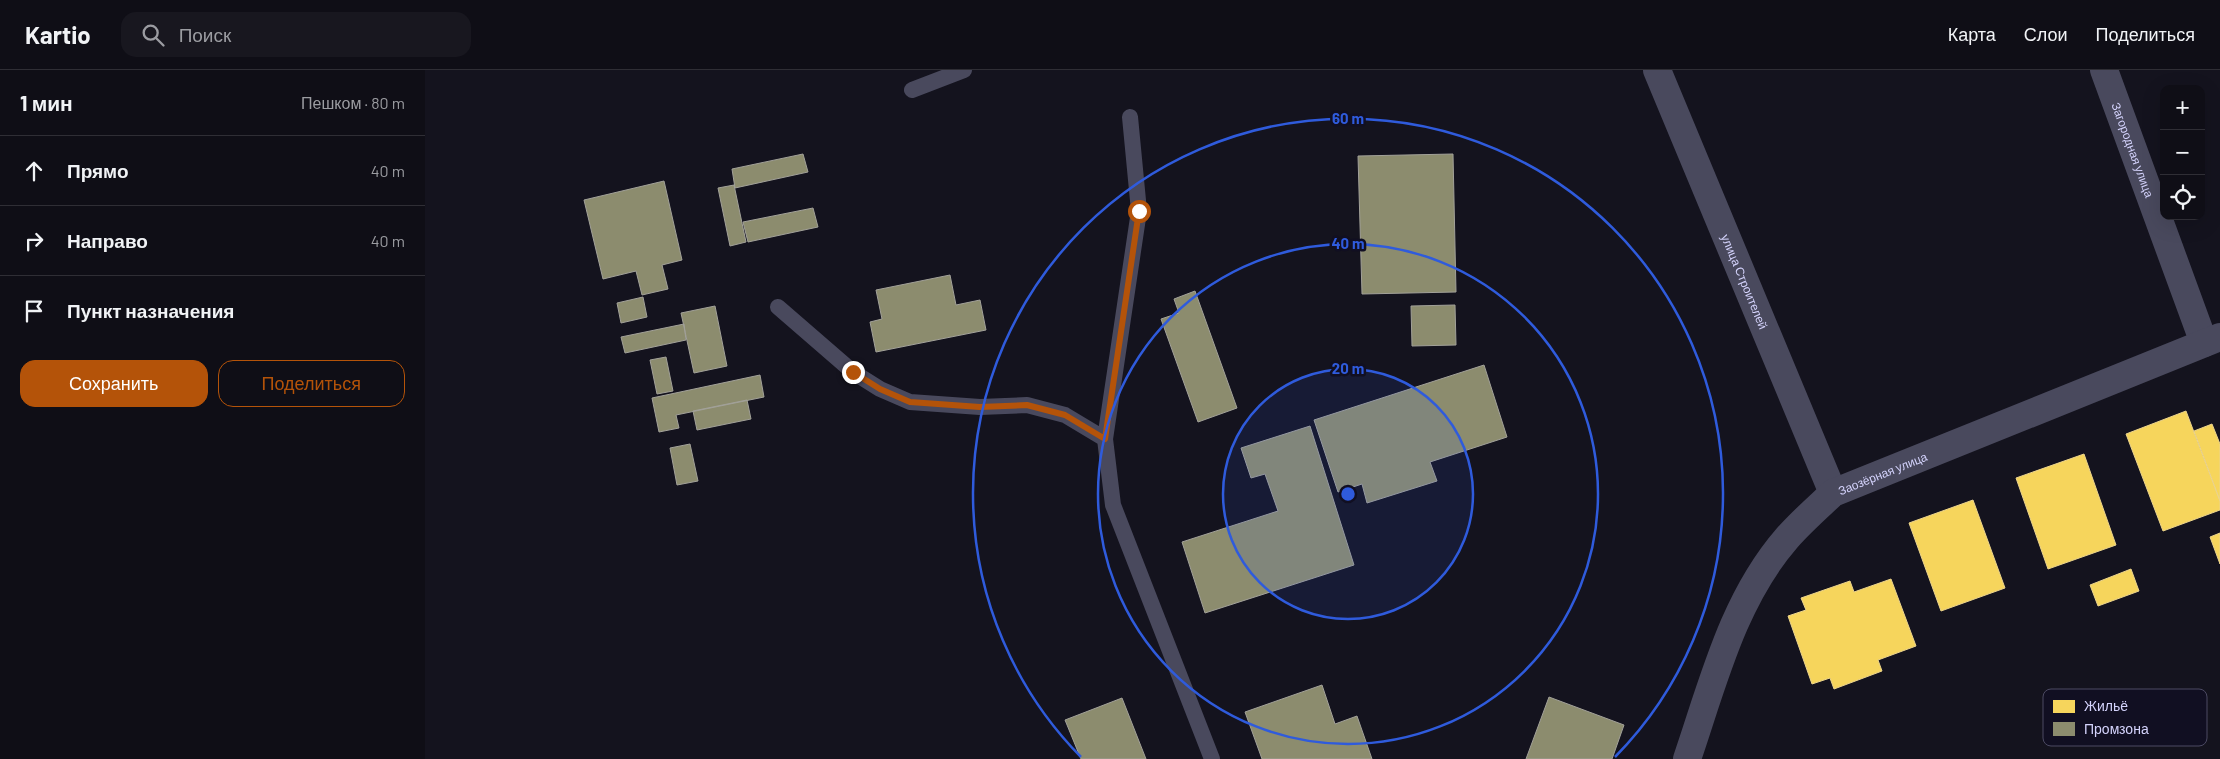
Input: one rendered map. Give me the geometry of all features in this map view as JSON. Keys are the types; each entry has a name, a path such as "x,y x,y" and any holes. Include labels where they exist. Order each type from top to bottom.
{"street":[{"name":"улица Строителей","path":"1657,70 1833,493"},
{"name":"Загородная улица","path":"2104,70 2212,340"},
{"name":"Заозёрная улица","path":"1687,759 1732,627 1753,587 1785,539 1833,493 2212,340"}],"lane":[{"path":"912,90 964,70"},
{"path":"1130,117 1139,211 1105,439 1113,505 1213,759"},
{"path":"777,307 853,372 880,389 910,402 980,407 1027,405 1065,415 1105,439"}],"building: Жильё":[{"path":"2186,411 2220,501 2220,510 2163,531 2126,434"},
{"path":"2212,424 2220,444 2220,501 2194,431"},
{"path":"2084,454 2116,545 2048,569 2016,478"},
{"path":"1973,500 2005,588 1941,611 1909,523"},
{"path":"2220,533 2220,564 2210,537"},
{"path":"2131,569 2139,591 2098,606 2090,585"},
{"path":"1891,579 1916,646 1878,660 1882,671 1834,689 1830,678 1812,684 1788,616 1806,610 1801,598 1850,581 1854,592"}],"building: Промзона":[{"path":"803,154 808,172 735,188 732,169"},
{"path":"1453,154 1456,292 1362,294 1358,156"},
{"path":"664,181 682,260 662,265 668,289 642,295 636,271 603,279 584,200"},
{"path":"734,185 746,242 730,246 718,188"},
{"path":"813,208 818,227 748,242 743,222"},
{"path":"950,275 956,305 980,300 986,330 876,352 870,322 882,319 876,290"},
{"path":"1195,291 1237,408 1198,422 1161,319 1179,313 1174,299"},
{"path":"643,297 647,317 621,323 617,303"},
{"path":"1455,305 1456,345 1412,346 1411,306"},
{"path":"715,306 727,366 694,373 681,313"},
{"path":"684,324 686,340 625,353 621,337"},
{"path":"666,357 673,391 657,394 650,360"},
{"path":"1484,365 1507,437 1430,462 1437,481 1367,503 1362,484 1338,492 1314,420"},
{"path":"760,375 764,397 676,415 679,428 659,432 652,398"},
{"path":"747,400 751,419 697,430 693,411"},
{"path":"1310,426 1354,565 1205,613 1182,542 1278,511 1265,474 1251,478 1241,448"},
{"path":"690,444 698,481 677,485 670,448"},
{"path":"1322,685 1335,724 1357,716 1372,759 1262,759 1245,712"},
{"path":"1549,697 1624,725 1612,759 1526,759"},
{"path":"1122,698 1146,759 1081,759 1065,720"}],"route":[{"path":"853,372 880,389 910,402 980,407 1027,405 1065,415 1105,439 1139,211"}]}
